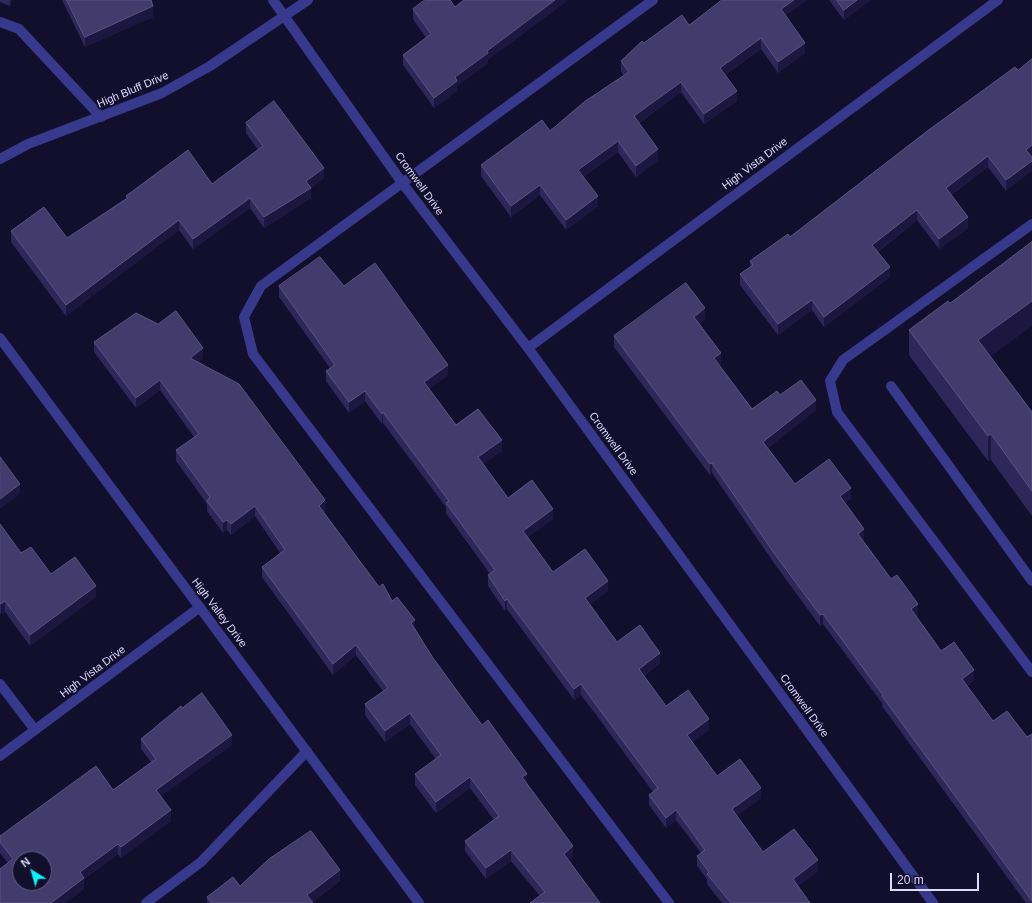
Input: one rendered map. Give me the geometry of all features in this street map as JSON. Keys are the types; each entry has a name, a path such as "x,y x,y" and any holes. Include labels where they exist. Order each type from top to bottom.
{"street":[{"name":"Cromwell Drive","path":"273,0 403,184 528,348 933,903"},
{"name":"High Bluff Drive","path":"0,159 28,144 162,93 210,66 285,17 308,0"},
{"path":"653,0 403,184 261,286 244,317 253,354 668,903"},
{"name":"High Vista Drive","path":"528,348 998,0"},
{"path":"0,22 20,29 101,117"},
{"path":"1032,224 842,360 830,381 837,412 1032,672"},
{"name":"High Valley Drive","path":"0,338 419,903"},
{"path":"891,386 1032,581"},
{"name":"High Vista Drive","path":"0,756 200,607"},
{"path":"0,684 35,730"},
{"path":"146,903 201,862 307,751"}],"building":[{"path":"67,0 151,0 153,6 85,37"},
{"path":"425,0 450,0 455,7 464,0 555,0 487,51 488,53 455,77 457,81 434,98 403,55 431,34 413,9"},
{"path":"722,0 794,0 781,9 805,43 778,62 761,38 720,68 737,91 704,114 681,82 634,116 658,149 636,166 618,141 578,170 598,196 566,220 540,185 511,206 481,165 542,120 550,131 584,102 629,72 621,61 642,41 644,43 682,15 689,25"},
{"path":"837,0 857,0 844,10"},
{"path":"1032,59 1032,145 1026,150 1032,157 1032,161 1006,180 988,156 946,188 968,217 939,239 917,210 872,245 890,267 824,317 812,300 778,324 740,274 753,265 750,261 788,234 790,237 930,129 1015,67 1018,70"},
{"path":"274,101 324,168 306,181 311,188 264,217 250,198 193,239 179,220 66,305 11,231 44,207 67,238 128,198 126,196 188,150 212,184 263,146 246,123"},
{"path":"1032,242 1032,301 978,340 1032,412 1032,491 991,434 988,436 909,330 948,301 950,303"},
{"path":"320,257 344,286 375,263 448,365 424,382 456,425 478,409 502,440 478,457 508,498 532,480 553,509 523,531 553,572 585,549 608,581 585,598 617,642 640,625 660,653 639,669 666,706 688,690 709,719 687,735 717,776 740,759 761,788 732,809 763,852 794,829 818,860 793,879 810,903 731,903 707,874 709,872 697,856 705,850 676,810 666,818 649,795 658,788 581,684 574,689 507,599 505,601 488,575 495,570 446,503 449,501 383,412 382,414 365,391 349,402 326,371 335,365 279,286"},
{"path":"686,283 705,308 694,317 721,353 714,358 752,409 777,391 780,395 801,380 816,400 763,442 795,484 829,459 851,488 840,496 864,529 858,534 891,579 897,575 918,604 911,609 941,651 954,642 974,670 962,679 993,721 1007,711 1027,737 1032,734 1032,901 823,614 820,615 774,553 712,463 710,464 614,336"},
{"path":"176,311 203,348 190,358 239,384 325,500 319,506 379,587 383,584 392,601 397,597 415,620 411,623 433,658 482,725 488,720 527,774 522,777 573,846 564,854 600,903 530,903 545,892 511,850 486,868 465,841 499,816 470,777 436,802 415,774 441,755 410,713 385,731 365,704 388,688 356,645 333,664 262,567 285,550 255,506 231,524 227,520 223,522 207,501 210,497 176,450 199,434 160,380 136,398 94,342 136,313 158,324"},
{"path":"0,457 20,484 0,499"},
{"path":"0,524 21,553 31,547 51,574 75,557 96,586 30,635 5,601 1,604 0,602"},
{"path":"202,693 232,735 156,790 171,810 121,847 118,844 80,872 84,878 51,903 0,903 0,869 12,860 12,891 52,891 52,851 12,851 12,858 0,842 0,836 96,766 113,790 156,759 141,739 181,706 182,708"},
{"path":"311,831 340,870 307,895 313,903 212,903 207,897 233,877 240,886 269,859"}]}
